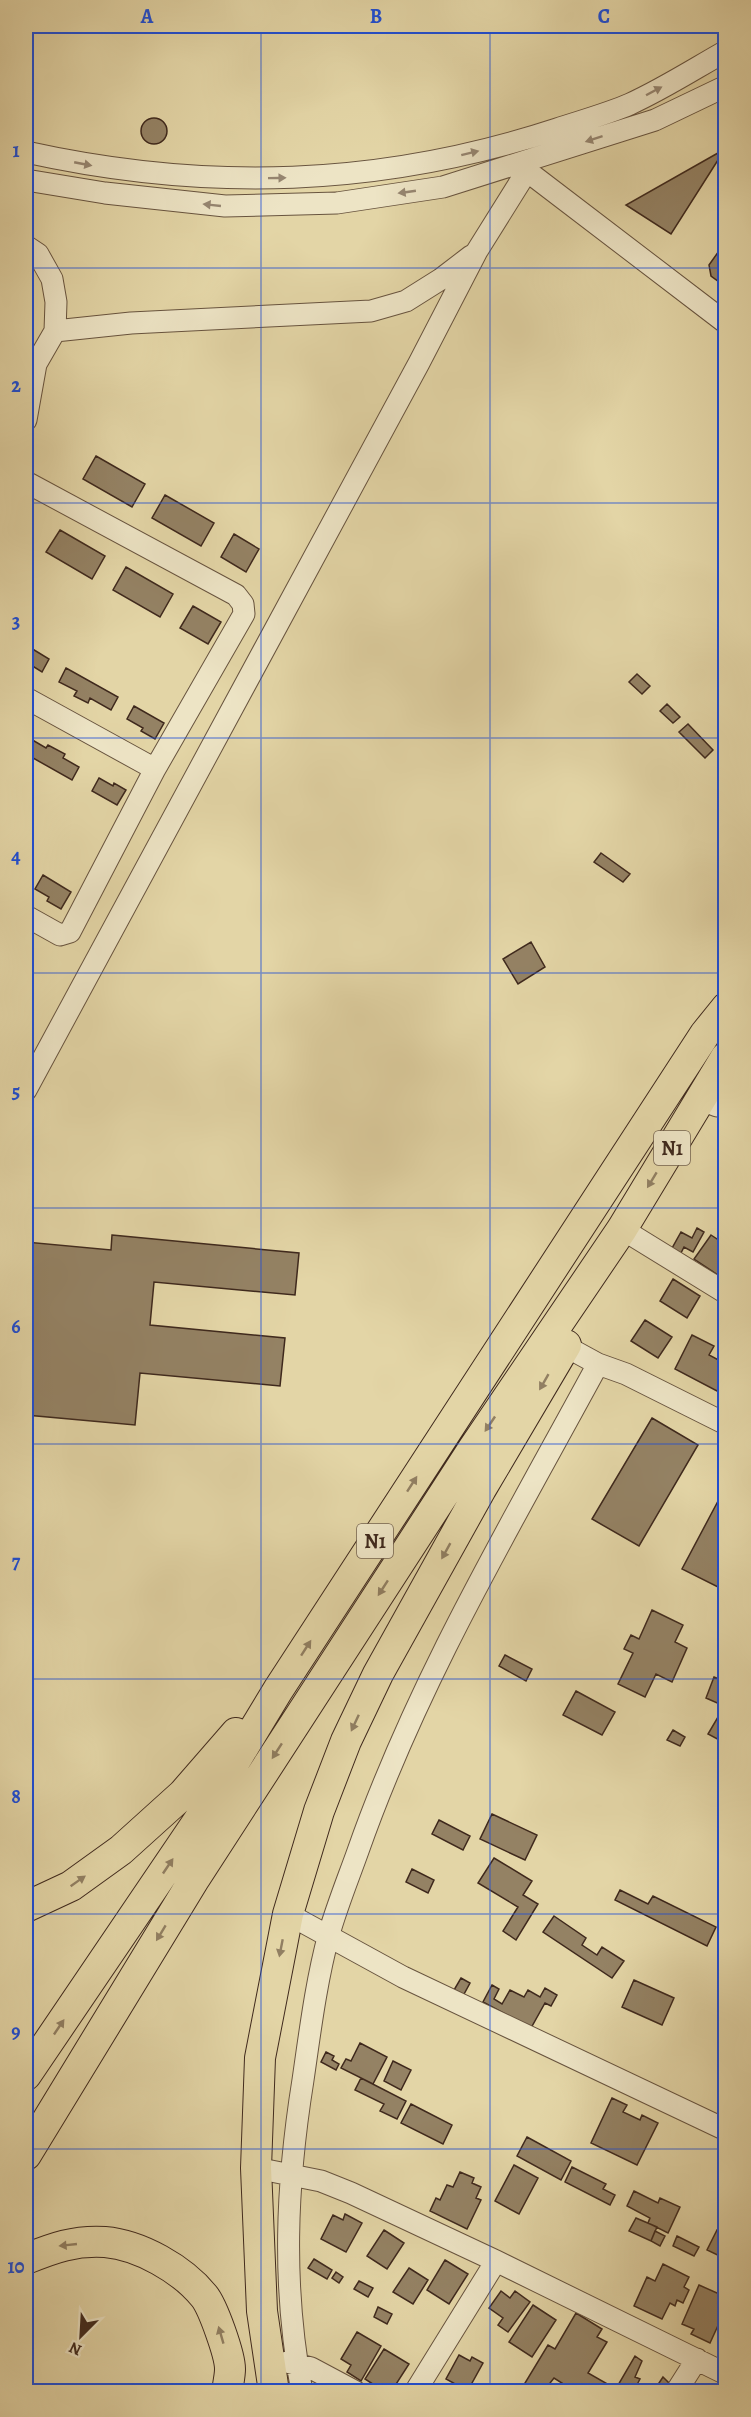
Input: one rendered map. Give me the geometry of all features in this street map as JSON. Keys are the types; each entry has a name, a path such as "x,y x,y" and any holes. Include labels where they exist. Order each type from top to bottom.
{"highway":[{"name":"N1","path":"26,2075 203,1814 278,1690 705,1034 726,1008"},
{"name":"N1","path":"26,2156 201,1868 473,1449 620,1233 713,1103 726,1058"},
{"path":"274,2391 283,2361 262,2311 256,2168 260,2058 288,1914 319,1811 346,1742 378,1674 481,1489 603,1282 620,1233"},
{"path":"26,1907 71,1886 121,1850 183,1794 278,1690"},
{"path":"26,2259 61,2244 105,2242 134,2249 169,2265 204,2296 215,2315 230,2367 227,2391"}],"street":[{"path":"26,152 137,172 228,179 354,174 412,167 523,140 630,104 726,51"},
{"path":"26,180 105,193 225,206 337,203 443,187 524,167 655,120 726,86"},
{"path":"26,1090 524,167"},
{"path":"524,167 726,323"},
{"path":"26,246 38,254 52,279 56,302 55,331 36,364 26,420"},
{"path":"55,331 131,322 371,311 405,301 441,279 477,252"},
{"path":"26,482 236,595 243,604 244,614 155,769 70,932 60,935 26,916"},
{"path":"26,698 155,769"},
{"path":"620,1233 726,1293"},
{"path":"565,1347 598,1364 626,1374 726,1424"},
{"path":"302,2391 283,2361 290,2310 287,2225 301,2088 328,1937 381,1786 439,1660 598,1364"},
{"path":"288,1914 435,1993 726,2130"},
{"path":"256,2168 321,2181 351,2193 726,2374"},
{"path":"415,2391 496,2261"},
{"path":"676,2391 697,2359"},
{"path":"283,2361 311,2368 356,2391"}],"building":[{"path":"154,118 163,122 167,131 163,140 154,144 145,140 141,131 145,122"},
{"path":"725,149 671,234 626,205"},
{"path":"726,241 726,287 711,276 709,265"},
{"path":"96,456 145,484 132,507 83,479"},
{"path":"165,495 214,523 201,546 152,518"},
{"path":"60,530 105,556 92,579 46,552"},
{"path":"234,534 259,549 246,572 221,557"},
{"path":"126,567 173,594 160,617 113,590"},
{"path":"193,606 221,622 208,644 180,628"},
{"path":"26,645 49,659 42,672 26,662"},
{"path":"66,668 118,697 111,710 90,698 88,703 74,696 77,691 59,682"},
{"path":"637,674 650,686 642,694 629,682"},
{"path":"667,704 680,717 673,723 660,711"},
{"path":"134,706 164,723 155,739 141,731 143,728 127,719"},
{"path":"688,724 713,750 705,758 679,732"},
{"path":"29,738 46,748 48,745 65,754 63,758 79,767 72,780 26,754 26,744"},
{"path":"99,778 126,790 117,805 92,791"},
{"path":"601,853 630,874 623,882 594,862"},
{"path":"43,875 71,892 61,909 47,901 49,897 35,889"},
{"path":"531,942 545,967 518,984 503,959"},
{"path":"697,1228 704,1232 693,1252 684,1247 680,1255 671,1250 681,1232 692,1238"},
{"path":"112,1235 299,1253 295,1295 154,1282 150,1325 285,1338 280,1386 140,1373 135,1425 26,1415 26,1332 29,1297 26,1297 26,1242 111,1250"},
{"path":"711,1235 726,1245 726,1265 718,1275 694,1259"},
{"path":"673,1279 700,1296 687,1318 660,1301"},
{"path":"645,1320 672,1337 658,1358 631,1341"},
{"path":"692,1335 714,1346 709,1355 726,1364 726,1375 717,1391 675,1369"},
{"path":"652,1418 698,1445 639,1546 592,1519"},
{"path":"726,1486 726,1591 682,1569"},
{"path":"652,1610 683,1625 675,1642 687,1648 672,1682 656,1674 645,1697 618,1684 633,1653 624,1649 631,1635 639,1639"},
{"path":"505,1655 532,1669 526,1681 499,1666"},
{"path":"714,1677 726,1682 724,1706 706,1698"},
{"path":"576,1691 615,1712 602,1735 563,1715"},
{"path":"718,1717 726,1721 725,1743 708,1734"},
{"path":"673,1730 685,1737 680,1746 667,1740"},
{"path":"492,1814 537,1835 525,1860 480,1839"},
{"path":"439,1820 470,1836 463,1850 432,1834"},
{"path":"494,1858 532,1881 523,1895 538,1904 516,1940 503,1931 518,1907 478,1883"},
{"path":"412,1869 434,1880 428,1893 406,1882"},
{"path":"620,1890 648,1904 653,1896 716,1927 707,1946 615,1900"},
{"path":"554,1916 586,1938 582,1945 597,1955 602,1947 624,1961 612,1978 543,1932"},
{"path":"461,1978 470,1983 463,1996 454,1990"},
{"path":"634,1980 674,1998 662,2025 622,2007"},
{"path":"492,1985 499,1989 494,1999 502,2004 510,1990 524,1997 528,1990 540,1997 545,1988 557,1995 551,2006 545,2003 531,2028 483,2002"},
{"path":"360,2043 387,2057 373,2084 341,2068 346,2059 351,2061"},
{"path":"326,2052 334,2056 332,2060 339,2064 336,2070 321,2062"},
{"path":"393,2061 411,2070 401,2090 384,2081"},
{"path":"361,2078 406,2101 397,2119 380,2111 384,2104 355,2090"},
{"path":"612,2098 627,2105 623,2112 640,2120 642,2115 658,2123 637,2165 591,2143"},
{"path":"411,2104 452,2125 443,2144 401,2123"},
{"path":"527,2137 571,2161 561,2180 517,2156"},
{"path":"514,2165 538,2178 519,2214 495,2201"},
{"path":"572,2167 606,2184 603,2189 615,2195 610,2205 565,2182"},
{"path":"460,2172 474,2178 472,2183 481,2187 476,2198 481,2200 467,2229 430,2211 436,2198 440,2200 447,2185 453,2187"},
{"path":"634,2191 658,2203 660,2198 680,2207 668,2233 648,2223 650,2218 627,2206"},
{"path":"345,2214 362,2223 346,2252 321,2239 333,2215 343,2220"},
{"path":"636,2218 657,2227 651,2241 629,2231"},
{"path":"384,2230 404,2243 387,2269 367,2256"},
{"path":"717,2230 726,2234 726,2259 707,2250"},
{"path":"655,2231 665,2236 660,2246 651,2241"},
{"path":"677,2236 699,2247 694,2256 673,2246"},
{"path":"314,2259 332,2270 327,2279 308,2268"},
{"path":"445,2260 468,2274 449,2304 427,2290"},
{"path":"726,2263 726,2281 718,2277"},
{"path":"663,2264 689,2277 684,2287 689,2290 683,2303 677,2300 675,2306 670,2303 662,2319 634,2306 647,2277 655,2281"},
{"path":"409,2268 428,2280 413,2304 393,2292"},
{"path":"336,2272 343,2277 339,2283 332,2278"},
{"path":"359,2281 373,2288 368,2297 354,2289"},
{"path":"699,2285 726,2297 726,2308 710,2343 691,2334 694,2329 682,2324"},
{"path":"501,2291 510,2298 515,2291 530,2302 508,2332 498,2325 503,2318 489,2308"},
{"path":"533,2305 556,2320 532,2357 509,2342"},
{"path":"378,2307 392,2314 387,2324 374,2317"},
{"path":"576,2313 602,2329 597,2337 607,2342 588,2373 611,2386 608,2392 576,2392 554,2378 543,2392 539,2392 525,2383 548,2345 555,2349"},
{"path":"357,2332 381,2346 361,2381 347,2372 351,2365 341,2359"},
{"path":"384,2349 409,2364 391,2392 385,2392 365,2379"},
{"path":"459,2355 470,2361 472,2357 483,2363 467,2392 456,2392 459,2386 446,2379"},
{"path":"635,2356 642,2361 635,2377 640,2379 633,2392 614,2392"},
{"path":"663,2377 671,2385 667,2392 653,2392"}]}
